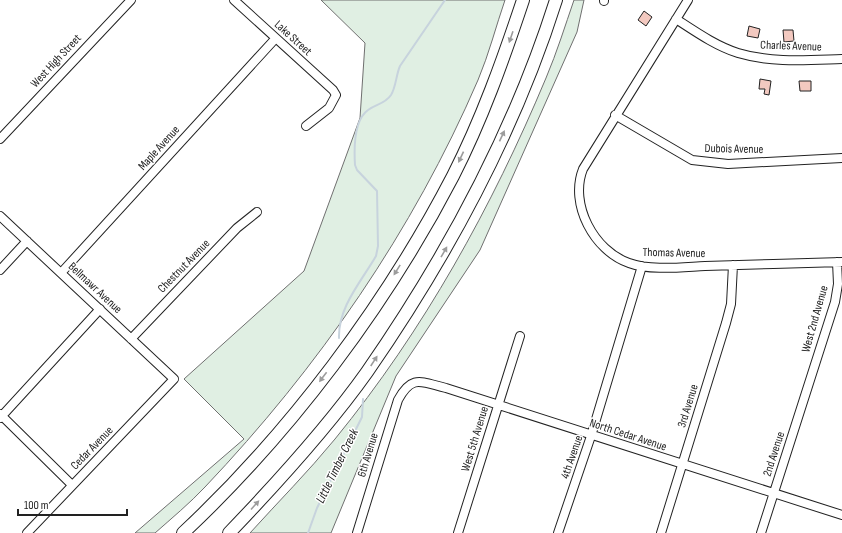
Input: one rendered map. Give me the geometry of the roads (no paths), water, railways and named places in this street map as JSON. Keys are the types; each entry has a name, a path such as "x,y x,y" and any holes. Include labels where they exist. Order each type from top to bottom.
{"highway":[{"path":"183,533 238,478 286,423 363,324 453,176 483,110 524,0"},
{"path":"229,533 281,477 366,373 442,254 479,184 530,74 556,0"}],"street":[{"name":"Lake Street","path":"234,0 275,39 333,90 336,95 329,108 306,126"},
{"name":"Thomas Avenue","path":"688,0 597,143 579,178 581,207 585,220 601,243 612,253 629,263 642,266 840,262"},
{"name":"West High Street","path":"0,139 129,1"},
{"name":"Charles Avenue","path":"676,19 708,40 738,53 773,60 842,59"},
{"name":"Maple Avenue","path":"61,273 275,39"},
{"name":"Dubois Avenue","path":"615,115 692,160 728,164 842,158"},
{"name":"Chestnut Avenue","path":"132,339 237,228 257,212"},
{"name":"Bellmawr Avenue","path":"0,216 174,379"},
{"path":"0,270 27,241"},
{"name":"West 2nd Avenue","path":"810,382 835,302 840,262"},
{"name":"3rd Avenue","path":"661,533 717,354 731,304 733,265"},
{"name":"4th Avenue","path":"558,533 591,436 642,266"},
{"path":"72,485 1,416 100,309"},
{"name":"West 5th Avenue","path":"458,533 520,336"},
{"name":"Cedar Avenue","path":"27,533 174,379"},
{"name":"North Cedar Avenue","path":"407,386 411,382 421,382 498,405 591,436 842,515"},
{"name":"2nd Avenue","path":"761,533 810,382"},
{"name":"6th Avenue","path":"357,533 398,400 407,386"}],"waterway":[{"name":"Little Timber Creek","path":"339,338 342,316 346,305 376,256 378,246 377,191 357,170 355,165 357,128 363,115 368,110 389,98 394,88 400,66 445,0"},
{"name":"Little Timber Creek","path":"308,533 317,508 362,417 363,399"}]}
